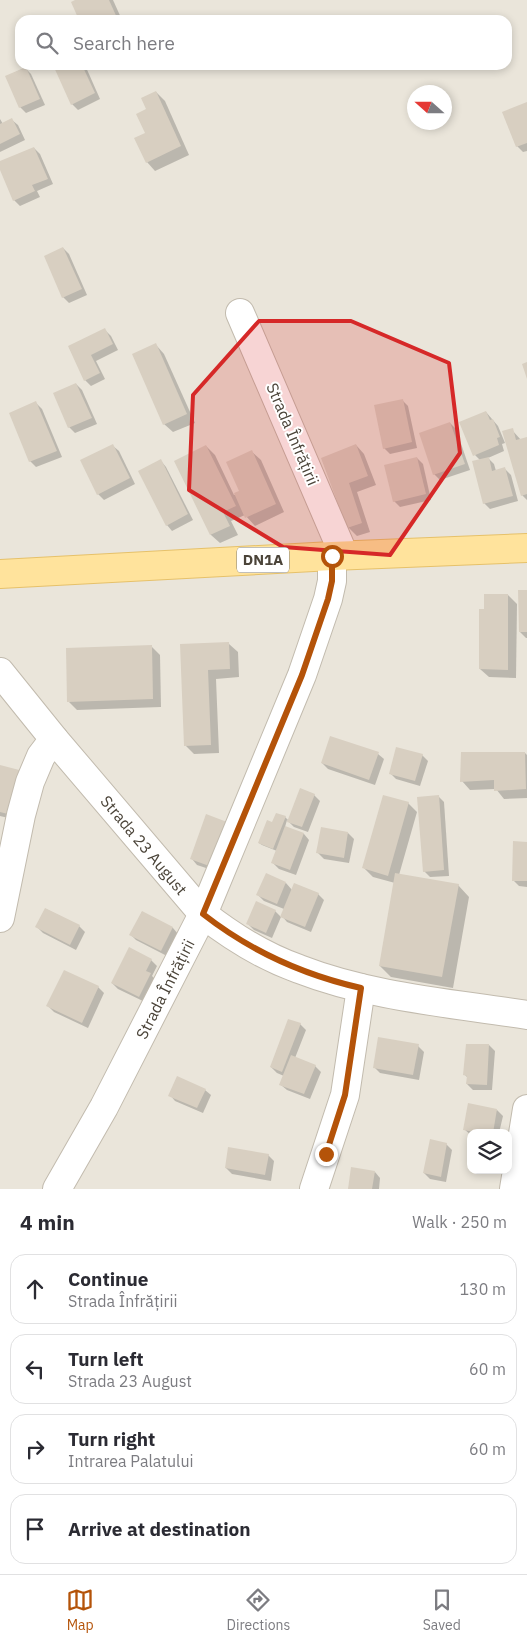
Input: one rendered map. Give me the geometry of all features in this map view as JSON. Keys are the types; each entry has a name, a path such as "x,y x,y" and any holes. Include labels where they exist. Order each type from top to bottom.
{"main road":[{"name":"DN1A","path":"0,574 527,548"}],"street":[{"name":"Strada Înfrățirii","path":"57,1189 104,1106 203,914 302,675 328,599 338,556 240,313"},
{"name":"Strada 23 August","path":"0,672 54,740 203,914 220,928 297,969 336,982 361,988 527,1015"},
{"path":"0,918 21,815 30,782 41,756 54,740"},
{"path":"314,1189 345,1095 361,988"},
{"path":"514,1189 527,1109"}],"highlighted area":[{"path":"259,321 351,321 449,363 460,453 390,555 283,547 189,490 193,395"}],"shaded area":[{"path":"0,0 527,0 527,1189 0,1189"}],"building":[{"path":"75,0 109,0 116,15 77,15 71,2"},
{"path":"19,70 27,70 40,99 19,108 5,76"},
{"path":"55,70 84,70 95,93 71,105"},
{"path":"156,91 181,146 146,163 134,138 145,133 136,114 146,109 141,98"},
{"path":"527,102 527,143 516,147 502,112"},
{"path":"12,118 20,134 0,144 0,124"},
{"path":"34,147 48,179 32,185 35,191 13,201 0,170 0,161"},
{"path":"63,247 82,289 62,298 44,256"},
{"path":"105,328 113,344 91,355 100,373 84,381 68,346"},
{"path":"156,343 187,414 163,425 132,354"},
{"path":"527,362 527,379 522,364"},
{"path":"76,383 92,418 68,428 53,393"},
{"path":"403,399 412,442 383,449 374,405"},
{"path":"36,401 57,451 29,462 9,413"},
{"path":"486,411 490,420 493,419 500,437 497,438 499,445 473,456 459,422"},
{"path":"450,422 465,464 433,475 419,433"},
{"path":"513,428 516,440 527,437 527,494 521,496 502,431"},
{"path":"113,444 130,478 97,495 80,460"},
{"path":"356,444 368,476 349,483 362,523 347,528 321,458"},
{"path":"206,445 236,506 223,512 230,526 210,535 174,461"},
{"path":"252,450 276,504 245,518 234,493 239,491 226,462"},
{"path":"417,457 426,494 393,502 384,465"},
{"path":"489,457 492,471 505,467 513,496 483,504 472,461"},
{"path":"161,459 188,514 166,526 138,471"},
{"path":"518,590 527,590 527,632 519,632"},
{"path":"484,594 508,594 508,670 479,669 479,609 484,609"},
{"path":"229,642 230,669 208,670 211,745 184,746 180,644"},
{"path":"152,645 153,699 67,702 66,648"},
{"path":"330,736 379,752 369,780 321,763"},
{"path":"396,747 423,754 415,781 389,774"},
{"path":"461,752 525,752 526,789 494,791 494,780 460,782"},
{"path":"0,765 27,772 16,816 0,812"},
{"path":"300,788 315,794 302,827 287,822"},
{"path":"383,795 409,802 388,876 362,868"},
{"path":"439,795 444,870 423,872 417,797"},
{"path":"276,813 286,816 273,849 258,843 267,820 272,822"},
{"path":"206,814 227,822 212,867 190,859"},
{"path":"285,826 304,833 290,870 271,863"},
{"path":"321,827 348,832 344,858 316,853"},
{"path":"513,841 527,842 527,881 512,881"},
{"path":"266,873 286,882 277,904 256,895"},
{"path":"395,873 459,884 442,977 379,966"},
{"path":"294,883 319,893 305,927 280,917"},
{"path":"256,901 276,910 266,933 246,924"},
{"path":"45,908 80,925 70,945 35,927"},
{"path":"142,911 173,927 161,951 129,935"},
{"path":"129,947 152,959 146,971 151,973 139,997 111,983"},
{"path":"64,970 99,986 82,1023 46,1006"},
{"path":"288,1019 301,1023 282,1072 270,1067"},
{"path":"378,1037 419,1044 413,1075 373,1068"},
{"path":"466,1044 489,1044 487,1085 466,1084 467,1076 463,1075"},
{"path":"291,1055 316,1065 304,1094 279,1085"},
{"path":"177,1076 206,1089 197,1108 168,1096"},
{"path":"468,1103 497,1109 494,1129 463,1130"},
{"path":"430,1139 447,1143 441,1177 423,1173"},
{"path":"228,1147 269,1154 265,1175 225,1168"},
{"path":"351,1167 375,1171 372,1189 348,1189"}],"route":[{"path":"326,1154 345,1095 361,988 297,969 240,940 220,928 203,914 302,675 328,599 332,581 332,556"}]}
